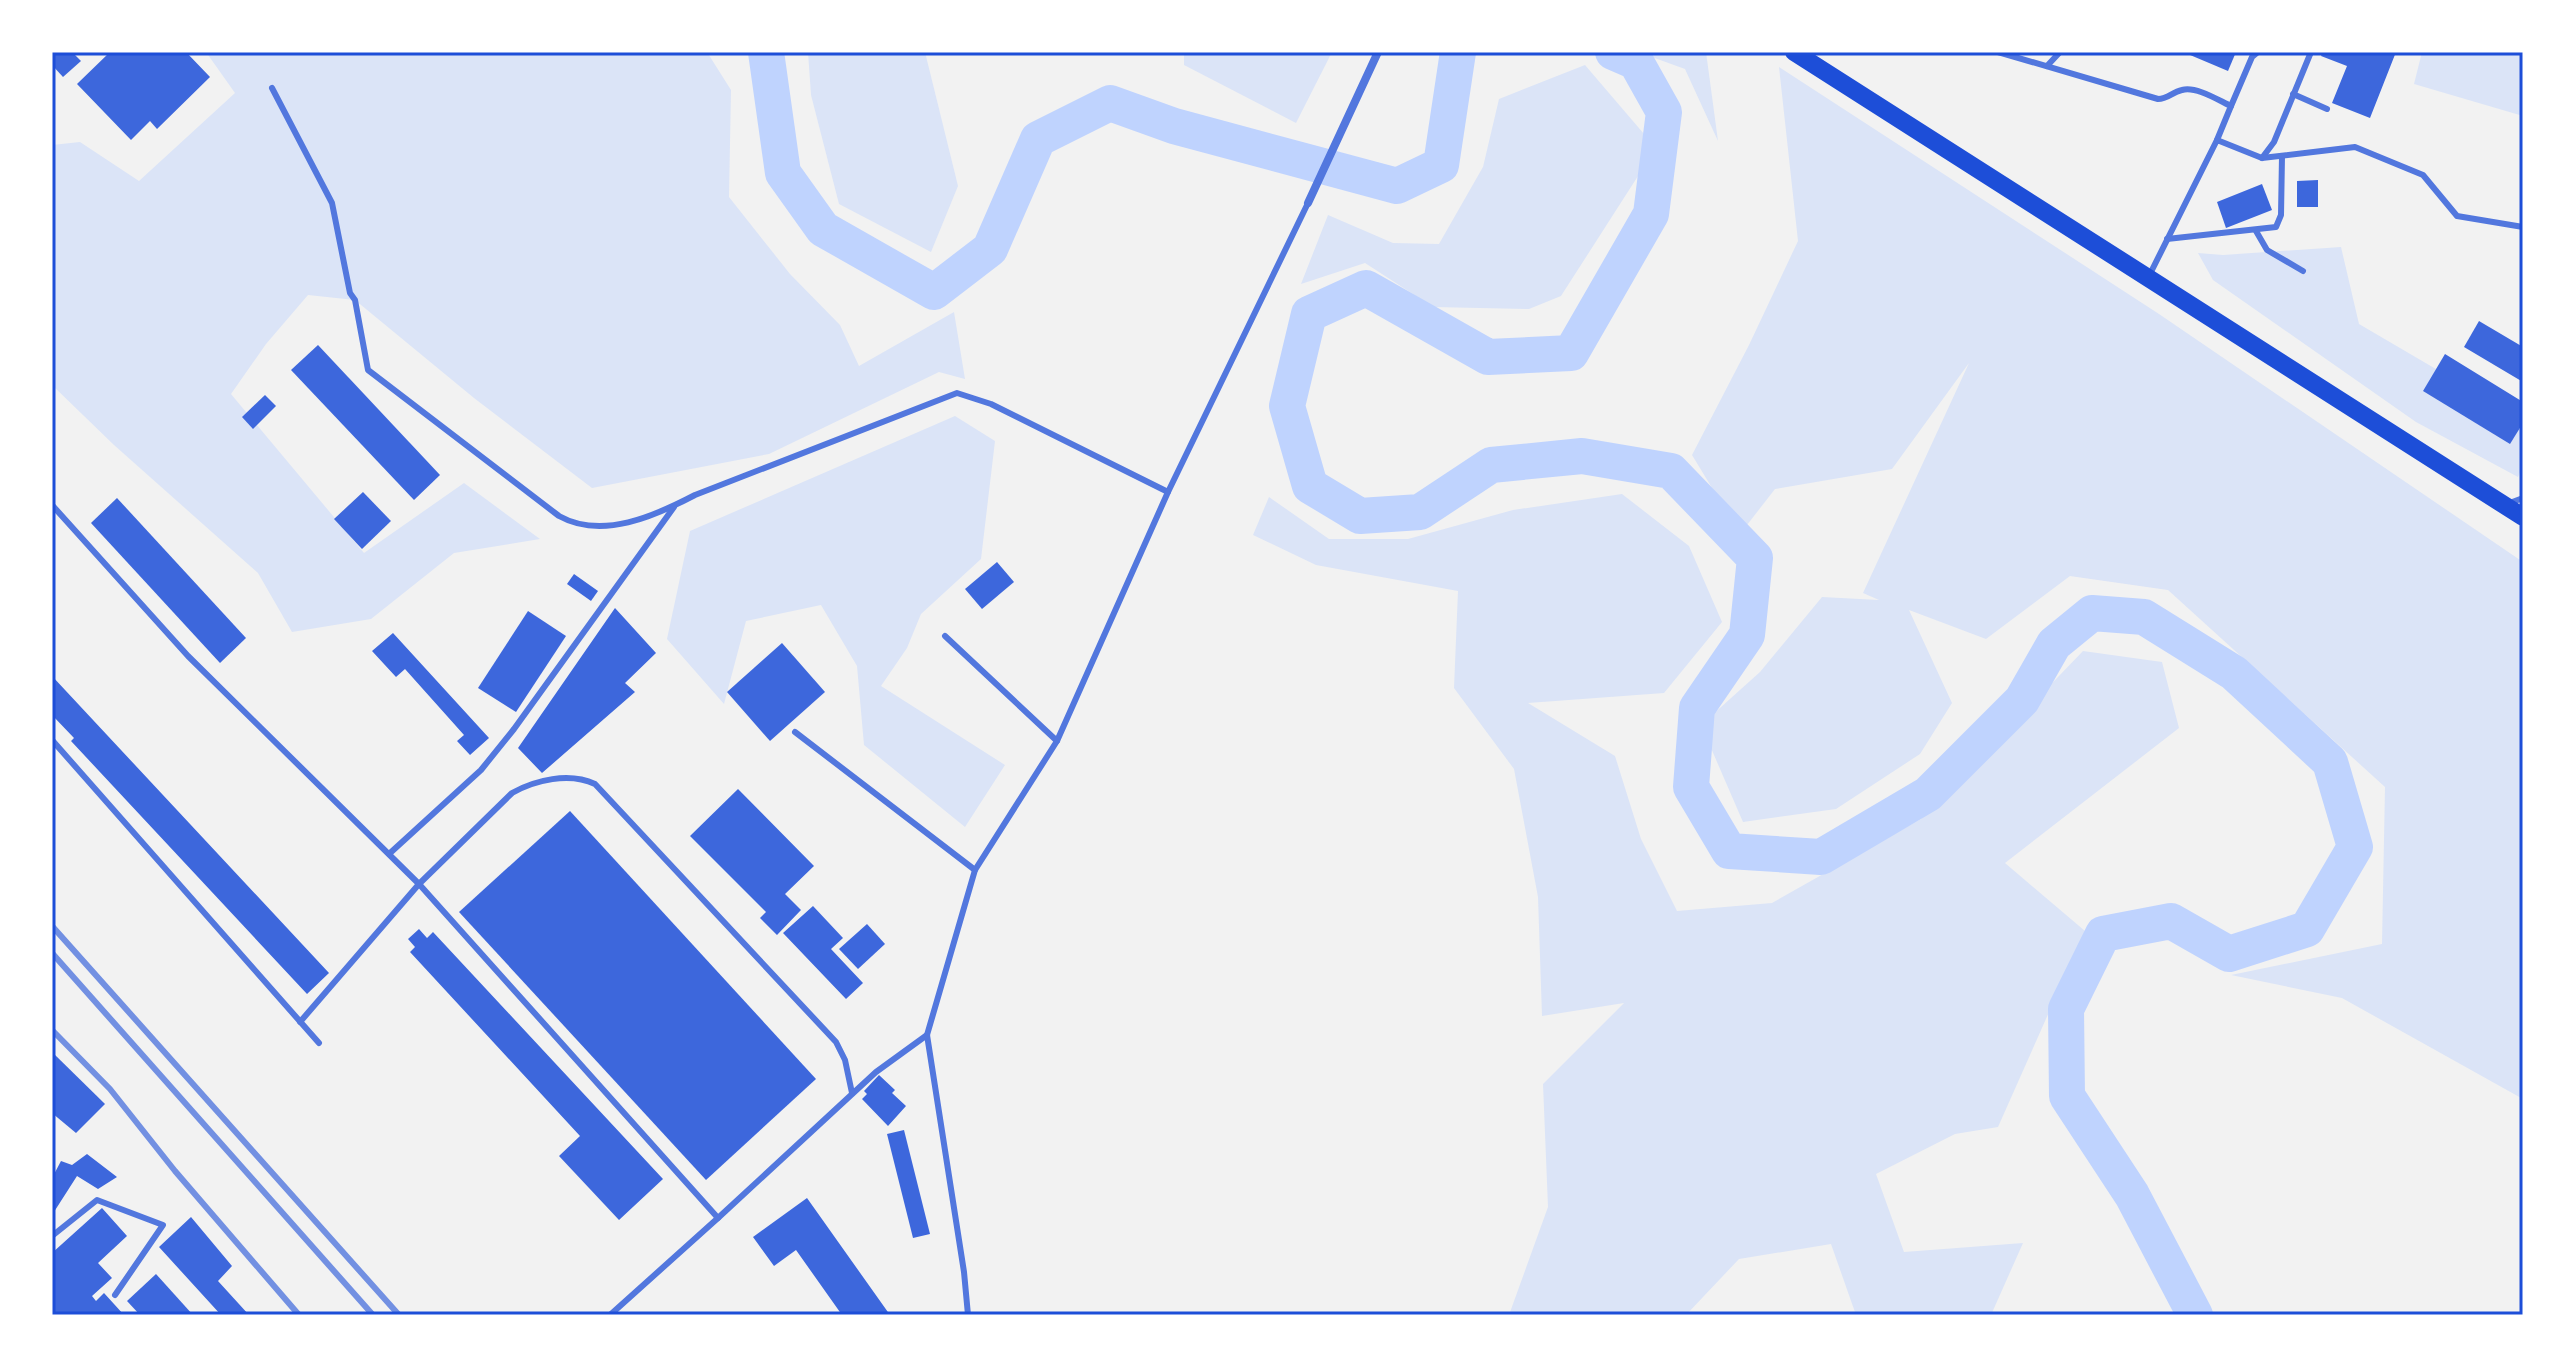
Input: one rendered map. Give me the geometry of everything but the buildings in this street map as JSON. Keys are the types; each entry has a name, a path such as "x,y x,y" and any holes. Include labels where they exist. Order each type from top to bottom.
{"main road":[{"path":"1794,52 2523,517"}],"street":[{"path":"1308,203 1378,52"}],"lane":[{"path":"1998,52 2158,99 2188,89 2231,106"},
{"path":"2047,66 2060,52"},
{"path":"2147,279 2217,140 2252,57 2258,52"},
{"path":"2262,158 2274,142 2311,52"},
{"path":"272,88 332,203 368,370 575,525 606,527 674,507 695,495 957,393 991,404 1168,492"},
{"path":"2293,94 2327,109"},
{"path":"2217,140 2262,158 2355,147 2423,175 2457,216 2523,227"},
{"path":"2167,239 2256,231 2270,229 2279,223 2282,156"},
{"path":"968,1315 927,1035 975,870 1057,741 1168,492 1308,203"},
{"path":"2256,231 2267,250 2303,271"},
{"path":"2504,505 2523,498"},
{"path":"52,505 188,656 419,884 718,1218"},
{"path":"389,854 472,779 498,750 674,507"},
{"path":"945,636 1057,741"},
{"path":"795,732 975,870"},
{"path":"52,740 319,1043"},
{"path":"300,1022 419,884 512,793 525,785 573,778 595,784 836,1042 845,1060 852,1093"},
{"path":"610,1315 852,1093 927,1035"},
{"path":"52,1236 97,1200 163,1225 115,1295"}],"shaded area":[{"path":"206,52 707,52 731,90 729,197 790,274 840,325 859,366 954,312 965,379 939,372 769,454 592,488 474,398 355,300 308,295 266,344 231,394 364,553 464,483 540,539 454,553 371,619 292,632 258,573 114,445 52,385 52,145 80,142 139,181 235,93"},
{"path":"808,52 925,52 958,186 931,252 839,204 811,95"},
{"path":"1184,52 1332,52 1296,123 1184,65"},
{"path":"1638,52 1706,52 1718,141 1685,69"},
{"path":"2422,52 2523,52 2523,116 2414,84"},
{"path":"1585,65 1656,148 1561,296 1529,309 1433,307 1365,263 1301,284 1328,215 1393,243 1439,244 1483,167 1499,99"},
{"path":"1779,67 2159,314 2523,562 2523,1099 2342,998 2231,975 2382,944 2385,787 2168,590 2070,576 1986,639 1909,610 1952,703 1920,754 1836,809 1743,822 1701,725 1760,672 1822,597 1879,600 1863,593 1969,363 1892,469 1775,489 1740,534 1692,455 1798,241"},
{"path":"2341,247 2359,324 2523,420 2523,466 2518,477 2416,422 2213,280 2198,253 2223,255"},
{"path":"955,416 995,441 981,559 921,614 907,648 881,686 1005,765 965,827 864,745 857,666 821,605 746,621 724,704 667,639 690,531"},
{"path":"1622,494 1689,546 1722,622 1664,693 1528,703 1615,756 1641,839 1677,911 1772,903 1921,819 2083,651 2162,662 2179,728 2005,863 2085,931 1998,1127 1955,1134 1876,1174 1904,1252 2023,1243 1991,1315 1856,1315 1831,1244 1739,1259 1686,1315 1509,1315 1548,1207 1543,1084 1624,1003 1542,1016 1538,897 1514,769 1454,688 1458,591 1316,565 1253,535 1269,497 1329,539 1408,539 1513,510"}],"waterway":[{"path":"766,52 783,173 823,229 934,292 990,249 1038,139 1110,103 1174,126 1397,186 1441,165 1458,52"},
{"path":"1613,52 1636,62 1664,112 1651,214 1571,353 1488,357 1366,288 1309,314 1287,406 1310,486 1360,516 1420,512 1491,465 1582,456 1671,471 1755,558 1747,635 1697,708 1691,787 1729,851 1821,857 1928,794 2022,700 2054,644 2092,613 2144,617 2234,673 2330,762 2355,847 2307,929 2229,954 2171,921 2103,934 2066,1009 2067,1096 2132,1195 2195,1315"}],"railway":[{"path":"52,926 399,1315"},
{"path":"52,953 373,1315"},
{"path":"52,1030 110,1089 175,1171 299,1315"}]}
